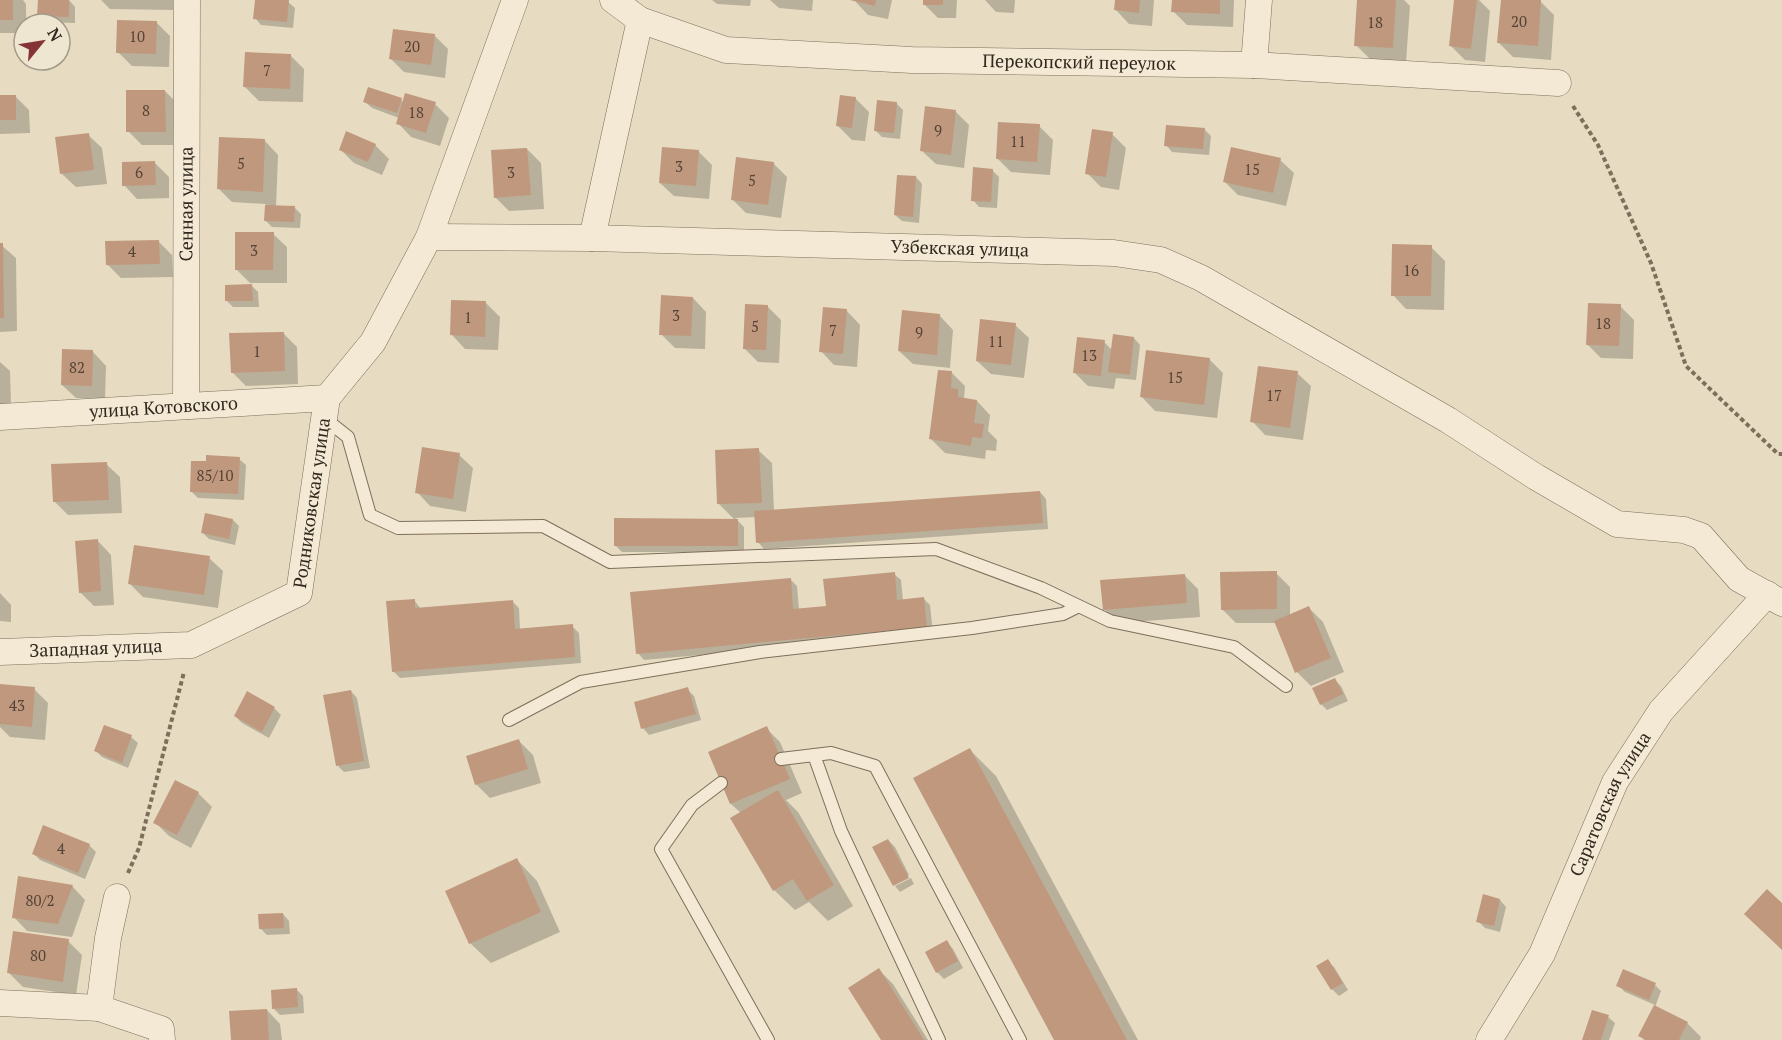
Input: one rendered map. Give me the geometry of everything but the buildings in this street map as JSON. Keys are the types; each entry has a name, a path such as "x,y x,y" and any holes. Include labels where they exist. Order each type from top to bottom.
{"street":[{"name":"Сенная улица","path":"186,406 188,0"},
{"name":"Родниковская улица","path":"191,645 299,593 326,408 373,342 429,237 515,0"},
{"name":"Перекопский переулок","path":"613,0 640,20 726,50 912,60 1254,65 1558,82"},
{"path":"1254,65 1259,0"},
{"path":"592,238 640,20"},
{"name":"Узбекская улица","path":"429,237 592,238 1114,253 1161,260 1201,278 1448,420 1536,477 1617,524 1684,530 1701,536 1739,579 1774,599"},
{"name":"улица Котовского","path":"0,417 186,406 326,408"},
{"name":"Саратовская улица","path":"1489,1040 1542,954 1615,782 1661,711 1774,599"},
{"name":"Западная улица","path":"0,652 191,645"},
{"path":"99,1008 108,938 117,897"},
{"path":"0,1003 99,1008 161,1029 162,1040"}],"lane":[{"path":"326,408 348,437 370,515 398,528 543,526 610,562 936,549 1041,588 1110,621 1234,646 1286,686"},
{"path":"509,720 580,682 759,652 972,628 1063,614 1077,607"},
{"path":"781,759 831,753 875,766 1020,1040"},
{"path":"814,755 841,831 939,1040"},
{"path":"721,783 692,804 661,849 768,1040"}],"path":[{"path":"1558,82 1603,156 1651,263 1686,366 1778,454 1782,454"},
{"path":"117,897 139,848 191,645"}]}
